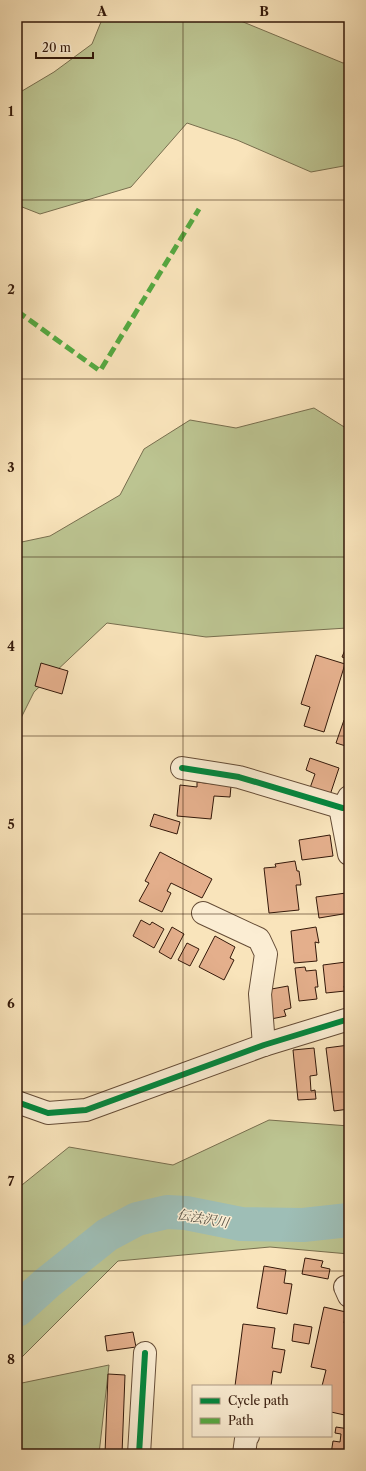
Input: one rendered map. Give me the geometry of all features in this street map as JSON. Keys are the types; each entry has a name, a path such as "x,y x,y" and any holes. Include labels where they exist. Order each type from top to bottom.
{"street":[{"path":"182,768 239,777 346,802 341,812 349,854"},
{"path":"203,913 259,939 266,954 260,994 264,1045"},
{"path":"17,1102 48,1113 86,1110 264,1045 349,1019"},
{"path":"139,1454 145,1353"},
{"path":"244,1454 247,1437"}],"green space":[{"path":"103,17 231,17 343,63 349,61 349,165 311,172 237,140 187,123 131,187 40,214 17,205 17,94 54,72 92,44"},
{"path":"314,408 349,430 349,619 347,628 206,637 107,623 34,692 17,726 17,543 50,536 120,495 144,449 190,420 236,428"},
{"path":"269,1120 349,1126 349,1254 270,1247 118,1261 17,1362 17,1189 69,1147 173,1165"},
{"path":"109,1365 99,1454 17,1454 17,1384"}],"building":[{"path":"347,645 349,645 349,660 342,657"},
{"path":"316,655 345,664 324,732 304,726 310,707 301,704"},
{"path":"41,663 68,671 62,694 35,686"},
{"path":"344,720 349,722 349,747 336,743"},
{"path":"310,758 339,768 330,795 310,788 315,774 306,770"},
{"path":"197,782 231,786 230,797 214,796 211,819 177,816 180,785 197,787"},
{"path":"154,814 180,822 177,834 150,826"},
{"path":"330,835 333,856 302,860 299,840"},
{"path":"160,852 212,879 202,898 171,883 167,891 171,893 162,912 139,901 149,883 145,881"},
{"path":"295,861 297,871 299,871 301,885 296,885 299,910 269,913 264,868 276,867 275,864"},
{"path":"346,893 349,913 319,918 316,897"},
{"path":"141,920 150,925 152,922 164,929 154,948 133,936"},
{"path":"172,927 184,934 171,959 159,952"},
{"path":"316,927 319,943 315,942 317,961 294,963 291,931"},
{"path":"215,936 235,947 230,958 234,960 224,980 199,967"},
{"path":"187,943 199,949 190,966 178,960"},
{"path":"346,962 349,985 344,986 345,991 326,993 323,965"},
{"path":"305,967 306,971 316,970 318,987 315,987 317,999 299,1001 295,968"},
{"path":"288,986 291,1008 284,1010 286,1016 271,1019 266,990"},
{"path":"349,1045 349,1109 334,1111 326,1048"},
{"path":"314,1048 317,1075 310,1076 311,1091 315,1090 316,1099 298,1100 293,1050"},
{"path":"305,1258 323,1261 321,1267 330,1269 328,1279 302,1274"},
{"path":"264,1266 286,1270 284,1283 292,1284 287,1314 257,1308"},
{"path":"324,1307 346,1312 344,1323 349,1324 349,1416 332,1412 332,1385 322,1385 326,1370 311,1367"},
{"path":"243,1324 275,1328 272,1348 285,1350 281,1373 273,1371 271,1385 235,1385"},
{"path":"294,1324 312,1327 309,1344 292,1341"},
{"path":"133,1332 136,1347 107,1351 105,1336"},
{"path":"108,1374 125,1375 122,1454 105,1454"},
{"path":"336,1427 349,1429 349,1454 331,1454 333,1441 340,1442 341,1434 335,1433"}],"waterway":[{"name":"伝法沢川","path":"17,1310 47,1283 107,1235 137,1219 167,1212 186,1213 241,1224 303,1225 349,1220"}],"marked path":[{"path":"17,311 100,371 199,209"}],"cycle path":[{"path":"182,768 239,777 343,808"},
{"path":"17,1102 48,1113 86,1110 264,1045 349,1019"},
{"path":"139,1454 145,1353"}]}
